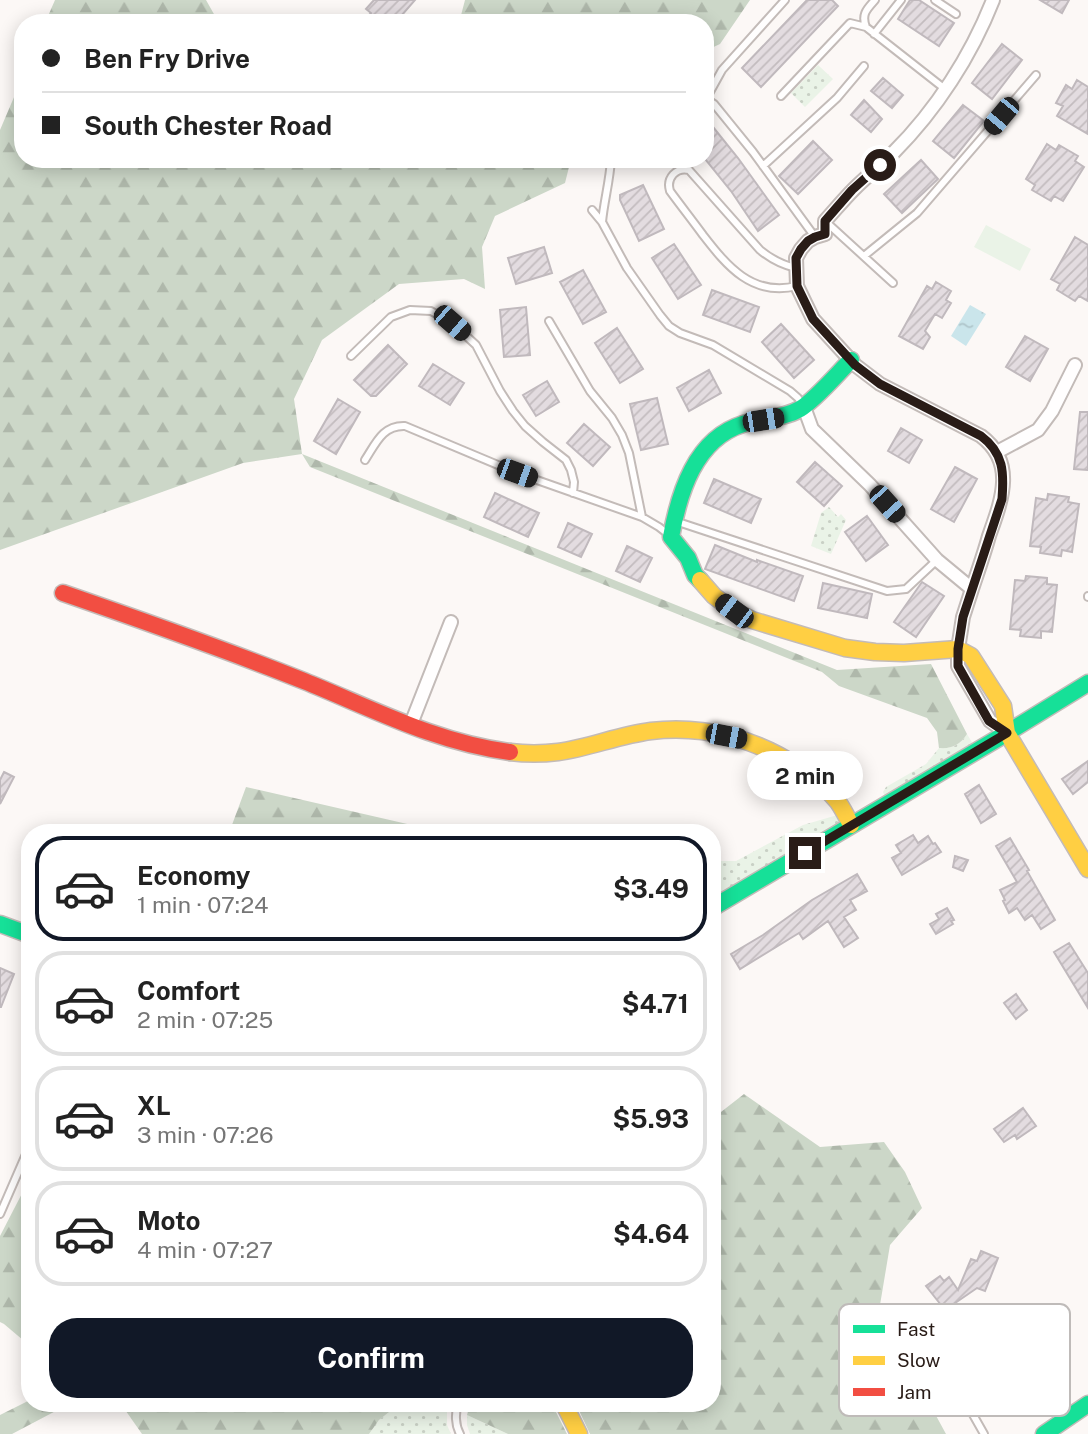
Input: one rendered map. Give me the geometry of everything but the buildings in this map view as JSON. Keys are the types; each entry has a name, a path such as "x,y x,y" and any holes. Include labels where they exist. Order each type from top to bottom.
{"street":[{"path":"958,649 963,617 1002,499 1001,462 997,452 991,443 981,436 880,384 863,372 813,319 797,286 796,258 808,241 825,234 825,221 852,190 920,123 970,48 993,0"},
{"path":"851,360 795,413 743,424 730,429 708,445 696,458 688,473 671,537 688,558 695,575 714,596 752,620 845,648 904,653 958,649 971,656 1003,706 1007,733 1088,869"},
{"path":"997,452 1038,430 1052,411 1075,365"},
{"path":"804,407 812,429 870,485 937,560 972,589"},
{"path":"63,593 186,635 453,740 492,750 558,752 652,731 690,731 741,739 803,770 838,802 851,825"},
{"path":"411,724 451,622"},
{"path":"721,903 1088,683"},
{"path":"0,924 21,932"},
{"path":"1044,1434 1087,1406"},
{"path":"568,1412 579,1434"}],"lane":[{"path":"714,84 722,70 785,0"},
{"path":"866,27 864,13 875,0"},
{"path":"874,34 901,0"},
{"path":"935,0 956,14"},
{"path":"781,96 850,23 866,27 945,89"},
{"path":"763,166 837,98 864,66"},
{"path":"864,256 917,214 1036,75"},
{"path":"714,104 815,237"},
{"path":"601,222 610,168"},
{"path":"796,268 776,262 760,250 689,170 678,170 670,178 670,191 734,272 761,286 797,286"},
{"path":"592,210 627,268 669,326 713,345 790,391 804,407"},
{"path":"825,221 893,284"},
{"path":"351,355 391,317 411,310 431,311 452,323 476,345 500,391 525,426 566,460 574,482 573,492"},
{"path":"549,321 590,391 622,435 629,453 642,517"},
{"path":"365,460 383,433 388,429 405,426 517,473 642,517 671,537"},
{"path":"674,520 887,591 906,589 937,560"},
{"path":"0,1214 21,1166"},
{"path":"456,1412 460,1434"},
{"path":"974,1416 984,1434"}],"shaded area":[{"path":"818,65 833,79 805,107 791,93"},
{"path":"986,225 1031,249 1020,271 974,247"},
{"path":"829,507 838,517 841,514 846,520 831,554 811,546 821,513"},
{"path":"967,734 973,744 885,797 883,792 886,787 926,764 939,748 955,746"},
{"path":"848,812 855,816 721,896 721,861 736,861 803,825"},
{"path":"389,1412 447,1412 447,1425 451,1434 369,1434"},
{"path":"467,1415 508,1434 470,1434"}],"green space":[{"path":"55,0 206,0 214,14 49,14"},
{"path":"465,0 750,0 720,44 714,47 714,14 461,14"},
{"path":"14,97 14,168 569,168 565,183 495,216 482,247 485,289 464,279 399,284 322,340 294,399 302,454 243,463 0,550 0,130"},
{"path":"302,454 837,670 931,664 967,734 955,746 939,748 937,732 927,718 839,686 822,672 310,467"},
{"path":"246,787 407,824 232,824"},
{"path":"744,1094 820,1147 884,1142 905,1172 922,1208 890,1245 880,1304 839,1304 839,1416 936,1416 946,1434 590,1434 580,1412 721,1412 721,1112"},
{"path":"21,1195 21,1338 0,1322 0,1236"},
{"path":"21,1404 21,1412 54,1412 12,1434 0,1434 0,1415"},
{"path":"127,1412 389,1412 369,1434 142,1434"},
{"path":"468,1412 556,1412 567,1434 508,1434 467,1415"}],"water":[{"path":"970,305 986,314 966,346 951,336"}],"traffic: fast":[{"path":"700,580 688,558 671,537 685,486 701,455 726,431 800,409 851,360"},
{"path":"721,903 1088,683"},
{"path":"0,924 21,932"},
{"path":"1044,1434 1088,1404"}],"traffic: slow":[{"path":"700,580 714,596 752,620 845,648 904,653 958,649 971,656 1003,706 1007,733 1088,869"},
{"path":"510,752 558,752 651,731 690,730 728,736 764,748 809,775 834,797 851,825"},
{"path":"568,1412 579,1434"}],"traffic: jam":[{"path":"63,593 244,658 430,733 510,752"}],"route":[{"path":"805,853 1007,733 989,721 958,666 963,617 1002,499 1001,462 997,452 991,443 981,436 880,384 863,372 813,319 797,286 796,258 801,249 808,241 825,234 825,221 852,190 880,165"}]}
